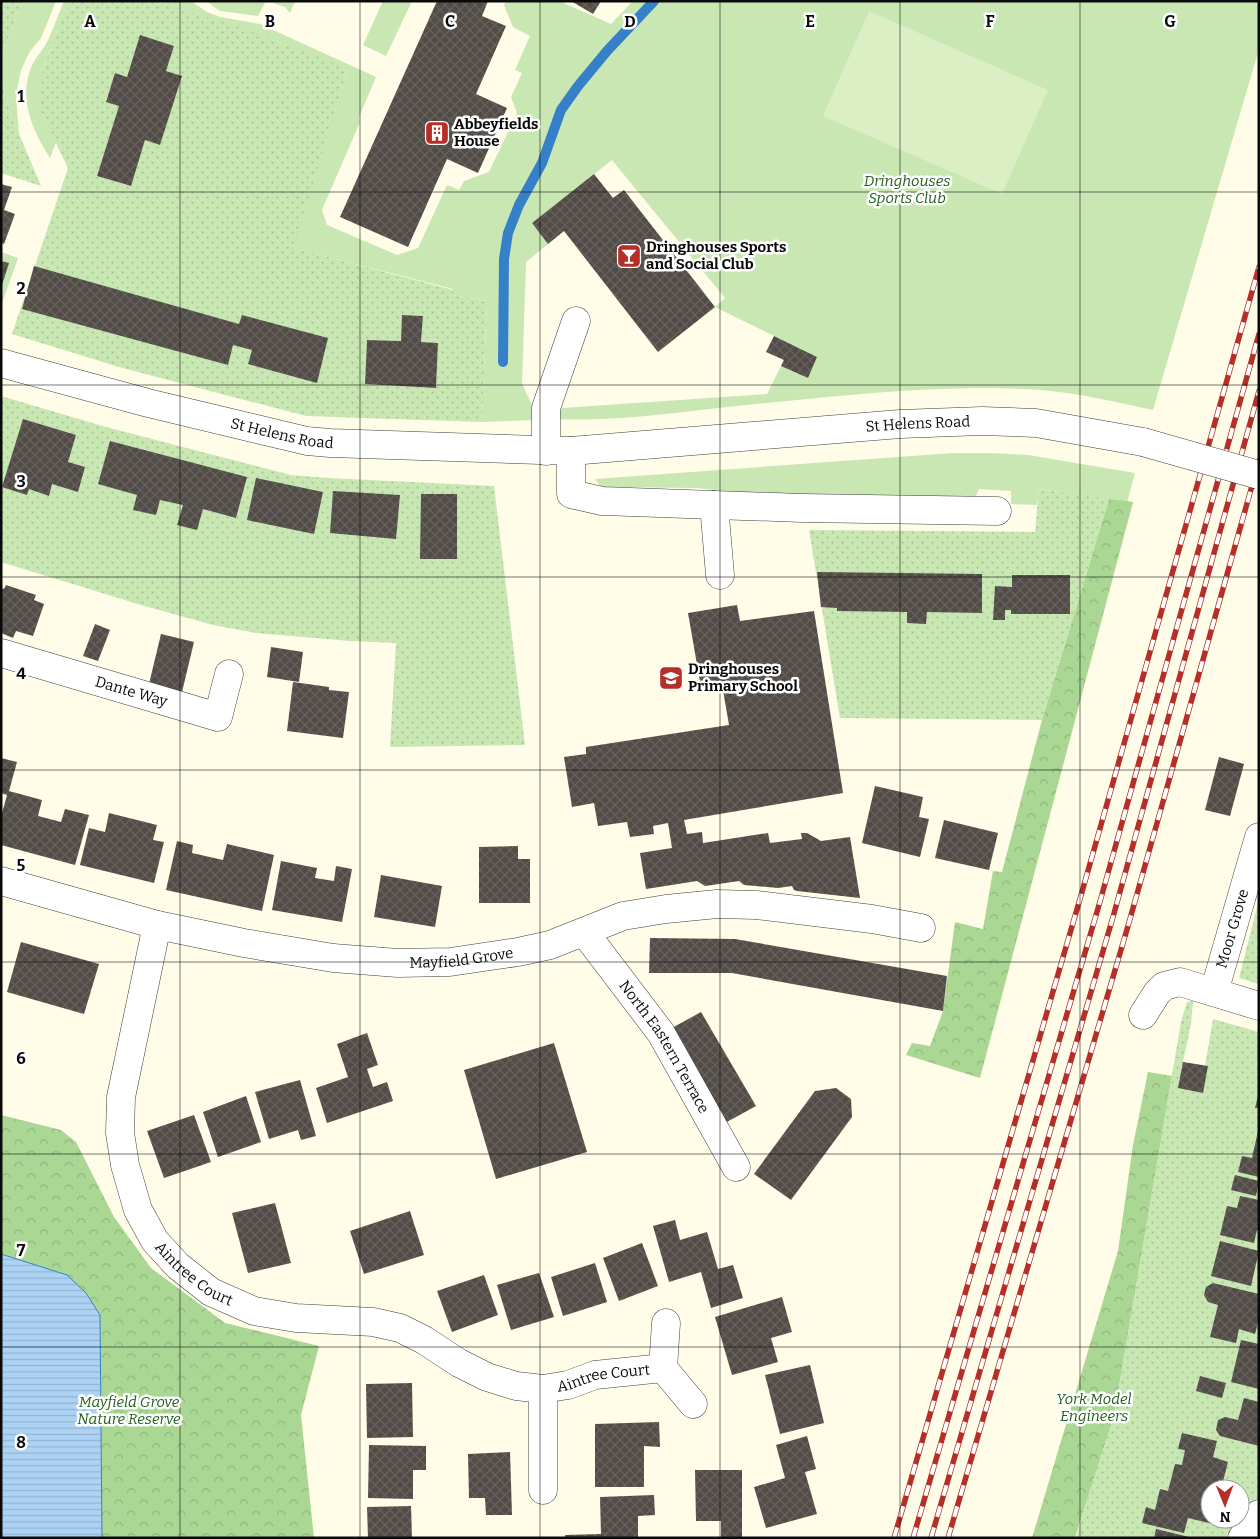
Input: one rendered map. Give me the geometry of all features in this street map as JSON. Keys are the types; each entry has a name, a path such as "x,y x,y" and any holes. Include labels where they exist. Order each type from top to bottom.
{"street":[{"path":"576,321 546,408 571,494 602,501 997,511"},
{"name":"St Helens Road","path":"1,363 148,403 307,441 365,445 559,451 900,424 982,421 1036,423 1143,442 1259,475"},
{"path":"714,505 720,575"},
{"name":"Dante Way","path":"1,653 218,717 229,674"},
{"name":"Moor Grove","path":"1214,992 1259,837"},
{"name":"Mayfield Grove","path":"1,881 157,924 244,943 333,958 398,963 450,962 518,952 550,945 623,916 716,904 756,905 872,919 921,928"},
{"name":"Aintree Court","path":"157,924 122,1097 120,1133 125,1165 138,1210 155,1241 178,1266 211,1292 254,1311 296,1318 373,1322 400,1328 424,1340 459,1364 488,1377 516,1386 543,1389 568,1385 595,1375 663,1368"},
{"name":"North Eastern Terrace","path":"585,932 661,1033 736,1167"},
{"path":"1143,1015 1157,993 1164,986 1177,994 1214,992 1259,1006"},
{"name":"Aintree Court","path":"666,1323 663,1368 693,1404"},
{"name":"Aintree Court","path":"543,1389 543,1490"},
{"path":"1242,1538 1259,1514"}],"green space":[{"path":"1,1 23,1 1,55"},
{"path":"23,1 56,1 41,38 30,51 21,70 16,96 19,134 11,115 1,75 1,55"},
{"path":"64,1 73,1 64,12 43,69 41,112 56,142 50,158 32,124 26,88 33,63 49,39"},
{"path":"73,1 154,1 230,24 348,68 294,248 453,290 453,295 487,301 482,422 306,416 119,367 12,334 68,168 41,112 40,100 43,69 64,12","holes":["140,36 174,46 166,71 181,76 160,145 145,140 130,186 97,176 119,106 106,101 115,74 127,77","403,315 423,316 421,342 438,343 436,388 365,384 367,340 401,341"]},
{"name":"Dringhouses Sports Club","path":"154,1 191,1 207,12 220,17 260,24 376,77 359,117 360,122 322,210 327,225 397,255 418,248 447,185 459,190 464,181 489,172 517,113 511,97 522,73 515,70 530,36 513,27 504,5 506,1 559,1 611,24 633,1 1259,1 1259,49 1153,410 1055,391 968,388 856,394 605,419 558,419 558,414 562,408 767,394 781,366 808,378 817,357 715,307 725,298 612,160 532,223 548,244 526,262 522,383 533,408 535,420 482,422 487,301 453,295 453,289 293,248 348,68"},
{"path":"206,1 266,1 258,16 220,11"},
{"path":"274,1 295,1 290,13 285,7 273,3"},
{"path":"383,1 412,1 386,56 363,45"},
{"path":"869,11 1048,90 1002,194 823,116"},
{"path":"1,75 11,115 41,186 1,173"},
{"path":"1,252 18,258 1,306"},
{"path":"1,396 106,427 291,475 494,486 525,745 390,747 396,643 256,633 213,625 1,562"},
{"path":"953,453 1028,455 1135,473 1127,502 1039,489 1037,505 1011,504 1011,491 979,489 975,498 751,494 697,488 606,487 600,486 595,479"},
{"path":"1039,489 1109,499 1042,720 840,718 809,530 1035,532"},
{"path":"1109,499 1133,502 980,1078 906,1055 912,1043 930,1046 943,1011 955,922 983,929 993,871 1002,872 1042,720"},
{"path":"1259,899 1259,984 1239,978"},
{"path":"1193,1001 1191,1024 1183,1062 1205,1066 1213,1019 1259,1032 1259,1497 1250,1507 1250,1479 1200,1479 1200,1529 1236,1529 1230,1538 1076,1538 1114,1416 1181,1022 1187,1002"},
{"name":"York Model Engineers","path":"1148,1072 1172,1076 1114,1416 1075,1538 1032,1538 1118,1251 1133,1145"},
{"name":"Mayfield Grove Nature Reserve","path":"1,1115 61,1130 76,1142 114,1217 151,1268 225,1323 319,1346 301,1415 314,1538 102,1538 100,1315 67,1275 1,1254"}],"water":[{"path":"1,1254 67,1275 86,1293 100,1315 102,1538 1,1538"}],"building":[{"name":"Abbeyfields House","path":"437,1 488,1 482,16 506,26 476,94 507,108 478,173 447,159 408,247 340,217"},
{"path":"571,1 601,1 593,14"},
{"path":"140,35 174,46 166,71 182,76 160,145 145,140 131,186 97,176 119,106 106,102 115,73 127,77"},
{"name":"Dringhouses Sports and Social Club","path":"594,174 613,198 624,190 715,307 658,352 564,231 548,244 532,223"},
{"path":"1,184 12,187 4,210 15,214 4,244 1,243"},
{"path":"1,261 9,263 2,285 1,285"},
{"path":"34,266 239,324 242,315 328,338 317,383 248,364 252,350 233,345 228,365 22,309"},
{"path":"402,315 423,316 421,342 438,343 436,388 365,384 367,340 401,341"},
{"path":"774,336 817,357 808,378 781,366 784,360 766,352"},
{"path":"23,419 76,435 68,462 85,467 78,492 52,484 49,496 29,489 27,495 2,487"},
{"path":"110,441 247,477 236,518 203,509 197,530 177,525 183,505 160,500 156,515 133,510 137,495 98,484"},
{"path":"256,478 323,492 314,534 247,520"},
{"path":"333,491 400,495 396,539 330,533"},
{"path":"421,494 457,494 457,559 420,559"},
{"path":"817,572 982,574 982,613 927,612 926,624 907,623 907,612 837,611 837,608 821,607"},
{"path":"1012,575 1070,575 1070,614 1011,614 1011,610 1005,610 1005,620 993,620 995,586 1012,587"},
{"path":"6,585 36,595 34,600 44,604 33,636 16,631 13,638 1,633 1,588 4,589"},
{"path":"737,605 740,621 814,611 843,793 684,820 687,834 702,832 703,843 768,833 770,843 802,839 801,833 807,833 821,841 850,837 860,898 797,891 792,886 778,888 744,885 739,881 705,886 697,881 646,889 640,853 672,848 668,823 653,826 654,834 630,837 627,822 598,826 594,803 572,807 564,757 586,754 586,747 729,725 723,690 702,693 688,613"},
{"path":"95,624 110,630 98,661 83,656"},
{"path":"161,634 194,642 182,692 149,684"},
{"path":"271,647 303,652 299,682 267,677"},
{"path":"293,682 329,687 329,690 349,692 343,738 287,731"},
{"path":"1219,757 1244,764 1230,816 1205,810"},
{"path":"1,758 17,762 9,791 42,800 38,816 61,822 65,809 89,815 75,865 1,845 1,817 7,795 1,793"},
{"path":"875,786 923,797 919,817 929,819 920,857 862,843"},
{"path":"109,813 157,825 153,840 164,842 154,883 80,865 89,828 105,832"},
{"path":"944,820 998,833 989,870 935,858"},
{"path":"177,841 193,845 192,853 223,860 227,844 274,855 262,911 166,890"},
{"path":"518,846 518,859 530,859 530,903 479,903 479,847"},
{"path":"281,861 317,868 315,878 334,881 336,866 352,869 342,922 272,910"},
{"path":"381,875 442,886 435,927 374,917"},
{"path":"650,938 735,939 947,976 943,1011 732,973 649,973"},
{"path":"21,942 99,964 84,1014 7,992"},
{"path":"701,1012 756,1106 725,1123 672,1028"},
{"path":"367,1033 378,1065 367,1069 373,1087 387,1082 393,1101 327,1123 316,1088 348,1077 337,1044"},
{"path":"554,1043 587,1152 496,1179 464,1070"},
{"path":"1183,1062 1208,1066 1203,1093 1178,1088"},
{"path":"300,1080 316,1136 301,1140 298,1130 269,1139 255,1092"},
{"path":"836,1088 851,1099 852,1117 791,1200 754,1174 815,1091"},
{"path":"246,1096 261,1142 218,1157 203,1112"},
{"path":"1258,1096 1259,1108 1255,1108"},
{"path":"194,1115 211,1162 164,1178 147,1131"},
{"path":"1258,1131 1259,1177 1238,1172 1242,1156 1252,1158"},
{"path":"1235,1175 1259,1181 1256,1196 1231,1190"},
{"path":"1240,1196 1259,1200 1259,1231 1257,1230 1254,1243 1220,1235 1227,1206 1237,1208"},
{"path":"275,1203 291,1263 248,1273 232,1213"},
{"path":"410,1211 424,1255 364,1274 350,1231"},
{"path":"675,1220 680,1240 707,1232 718,1269 733,1265 743,1298 711,1308 701,1272 669,1282 653,1226"},
{"path":"1220,1241 1259,1251 1251,1286 1211,1276"},
{"path":"642,1243 658,1286 619,1301 603,1258"},
{"path":"595,1263 607,1302 563,1316 551,1277"},
{"path":"539,1273 554,1317 511,1330 497,1285"},
{"path":"484,1275 498,1315 452,1332 437,1291"},
{"path":"1213,1283 1259,1294 1259,1319 1255,1334 1239,1329 1236,1343 1210,1337 1218,1305 1208,1302 1204,1295 1206,1287"},
{"path":"782,1297 792,1332 771,1338 778,1362 732,1375 715,1317"},
{"path":"1241,1340 1259,1344 1259,1389 1231,1382"},
{"path":"810,1365 824,1423 780,1434 765,1375"},
{"path":"1200,1376 1226,1383 1222,1398 1196,1391"},
{"path":"412,1383 413,1437 367,1438 366,1384"},
{"path":"1244,1398 1259,1402 1259,1446 1220,1436 1216,1430 1218,1420 1225,1417 1238,1420"},
{"path":"659,1422 660,1447 644,1446 644,1487 595,1487 595,1424"},
{"path":"1182,1433 1217,1441 1213,1457 1228,1462 1224,1479 1200,1479 1200,1521 1188,1518 1184,1533 1142,1523 1146,1507 1155,1510 1160,1489 1168,1491 1175,1464 1182,1465 1185,1450 1178,1449"},
{"path":"807,1436 816,1469 805,1472 817,1514 766,1528 754,1487 785,1478 776,1445"},
{"path":"369,1445 426,1446 426,1470 413,1470 413,1499 368,1498"},
{"path":"510,1452 512,1515 486,1515 485,1498 469,1498 468,1454"},
{"path":"695,1470 742,1470 742,1537 721,1538 721,1521 696,1521"},
{"path":"654,1495 655,1515 638,1516 638,1538 565,1538 565,1535 601,1534 600,1497"},
{"path":"411,1506 412,1538 368,1538 367,1507"},
{"path":"1156,1529 1189,1537 1189,1538 1154,1538"}],"waterway":[{"path":"503,362 504,259 508,233 519,205 542,163 561,110 607,51 654,1"}],"railway":[{"path":"894,1538 1082,892 1259,267"},
{"path":"913,1538 1099,905 1259,334"},
{"path":"931,1538 1113,917 1259,391"},
{"path":"948,1538 1128,926 1259,461"}],"place":[{"name":"Abbeyfields House","path":"437,133"},
{"name":"Dringhouses Sports and Social Club","path":"629,256"},
{"name":"Dringhouses Primary School","path":"671,678"}]}
